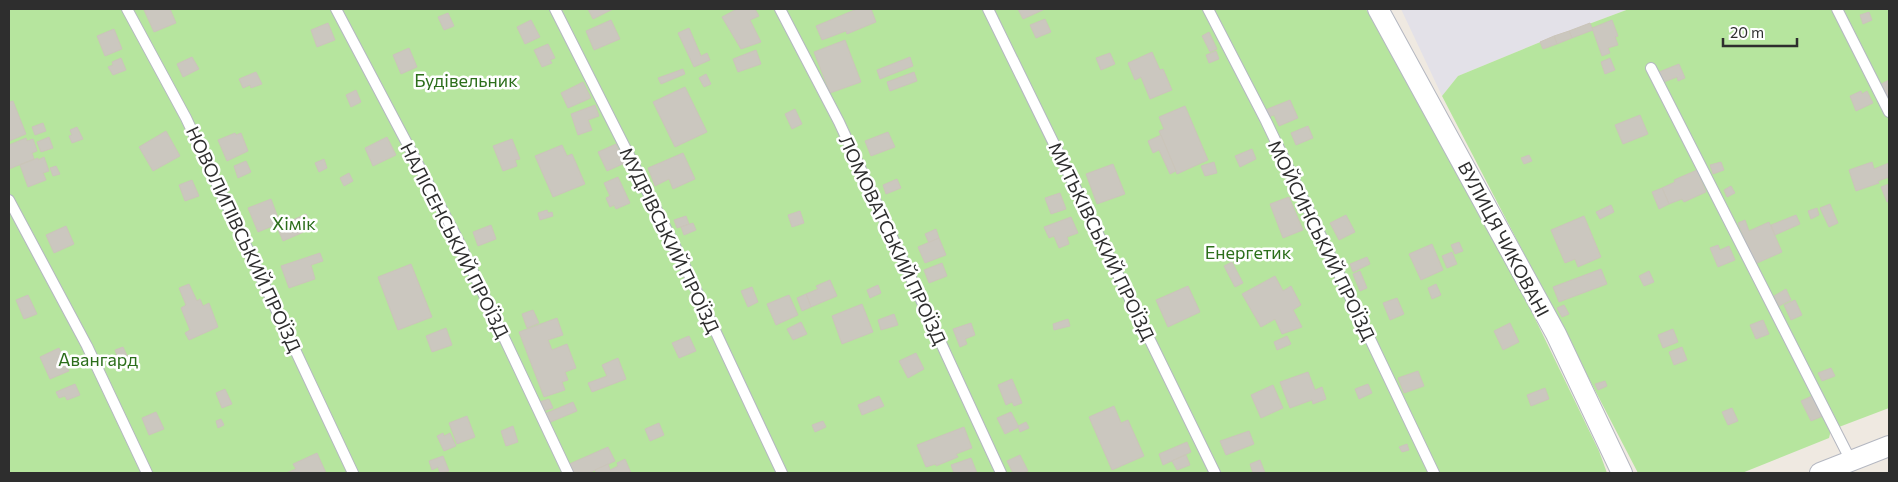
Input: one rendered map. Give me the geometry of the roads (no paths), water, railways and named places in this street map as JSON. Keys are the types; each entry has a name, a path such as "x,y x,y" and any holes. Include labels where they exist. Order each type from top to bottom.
{"street":[{"name":"ВУЛИЦЯ ЧИКОВАНІ","path":"1378,9 1556,334 1622,473"},
{"path":"1820,473 1889,446"}],"lane":[{"name":"НОВОЛИПІВСЬКИЙ ПРОЇЗД","path":"127,9 186,118 353,473"},
{"name":"НАЛІСЕНСЬКИЙ ПРОЇЗД","path":"336,9 457,238 568,473"},
{"name":"МУДРІВСЬКИЙ ПРОЇЗД","path":"555,9 682,260 782,473"},
{"name":"ЛОМОВАТСЬКИЙ ПРОЇЗД","path":"780,9 839,122 1001,473"},
{"name":"МИТЬКІВСЬКИЙ ПРОЇЗД","path":"988,9 1215,473"},
{"name":"МОЙСИНСЬКИЙ ПРОЇЗД","path":"1208,9 1266,121 1434,473"},
{"path":"1837,9 1889,112"},
{"path":"1651,68 1851,461"},
{"path":"9,200 87,346 147,473"}],"park label":[{"name":"Будівельник","path":"466,80"},
{"name":"Хімік","path":"294,223"},
{"name":"Енергетик","path":"1248,252"},
{"name":"Авангард","path":"98,359"}]}
